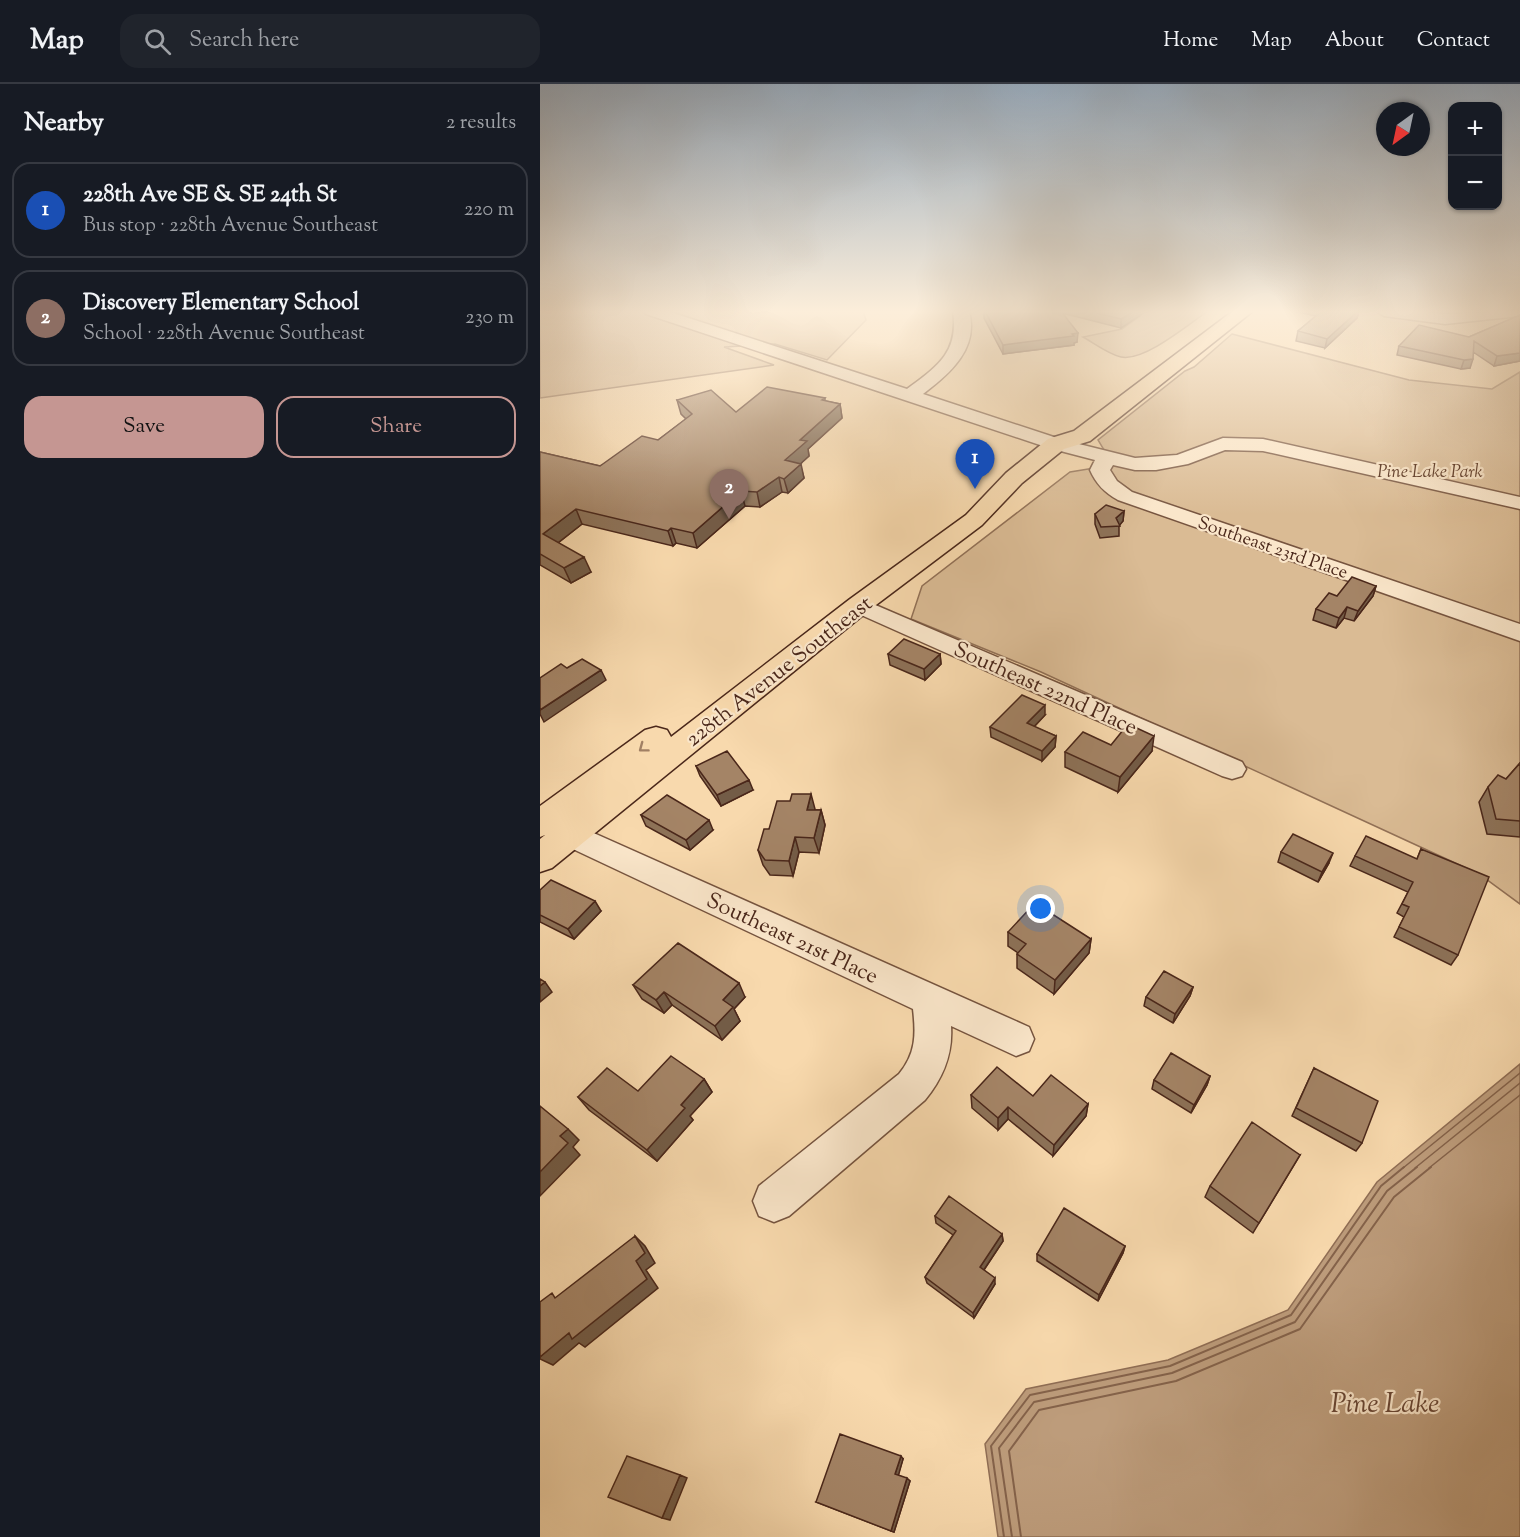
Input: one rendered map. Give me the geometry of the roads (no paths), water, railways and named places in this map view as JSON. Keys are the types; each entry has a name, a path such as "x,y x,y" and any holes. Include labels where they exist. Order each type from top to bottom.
{"main road":[{"name":"228th Avenue Southeast","path":"555,829 669,756 859,605 974,520 1014,478 1056,444 1061,429 1135,379"},
{"name":"228th Avenue Southeast","path":"540,858 555,829 740,675 955,511 1014,478"},
{"path":"669,756 702,717 729,693 740,675"}],"street":[{"path":"861,379 1056,444 1135,464 1156,464 1181,460 1223,444 1263,445 1520,503"},
{"path":"911,395 930,379"},
{"name":"Southeast 23rd Place","path":"1107,457 1100,470 1103,478 1108,485 1125,495 1520,633"},
{"name":"Southeast 22nd Place","path":"859,605 1232,769"},
{"name":"Southeast 21st Place","path":"555,829 1016,1039"},
{"path":"774,1201 912,1087 926,1072 933,1057 934,1033 930,1000"}],"water":[{"name":"Pine Lake","path":"1520,1064 1520,1537 998,1537 985,1444 1026,1389 1168,1360 1288,1310 1377,1182"}],"place":[{"name":"228th Ave SE & SE 24th St","path":"975,489"},
{"name":"Discovery Elementary School","path":"729,519"}],"park label":[{"name":"Pine Lake Park","path":"1430,471"}]}
